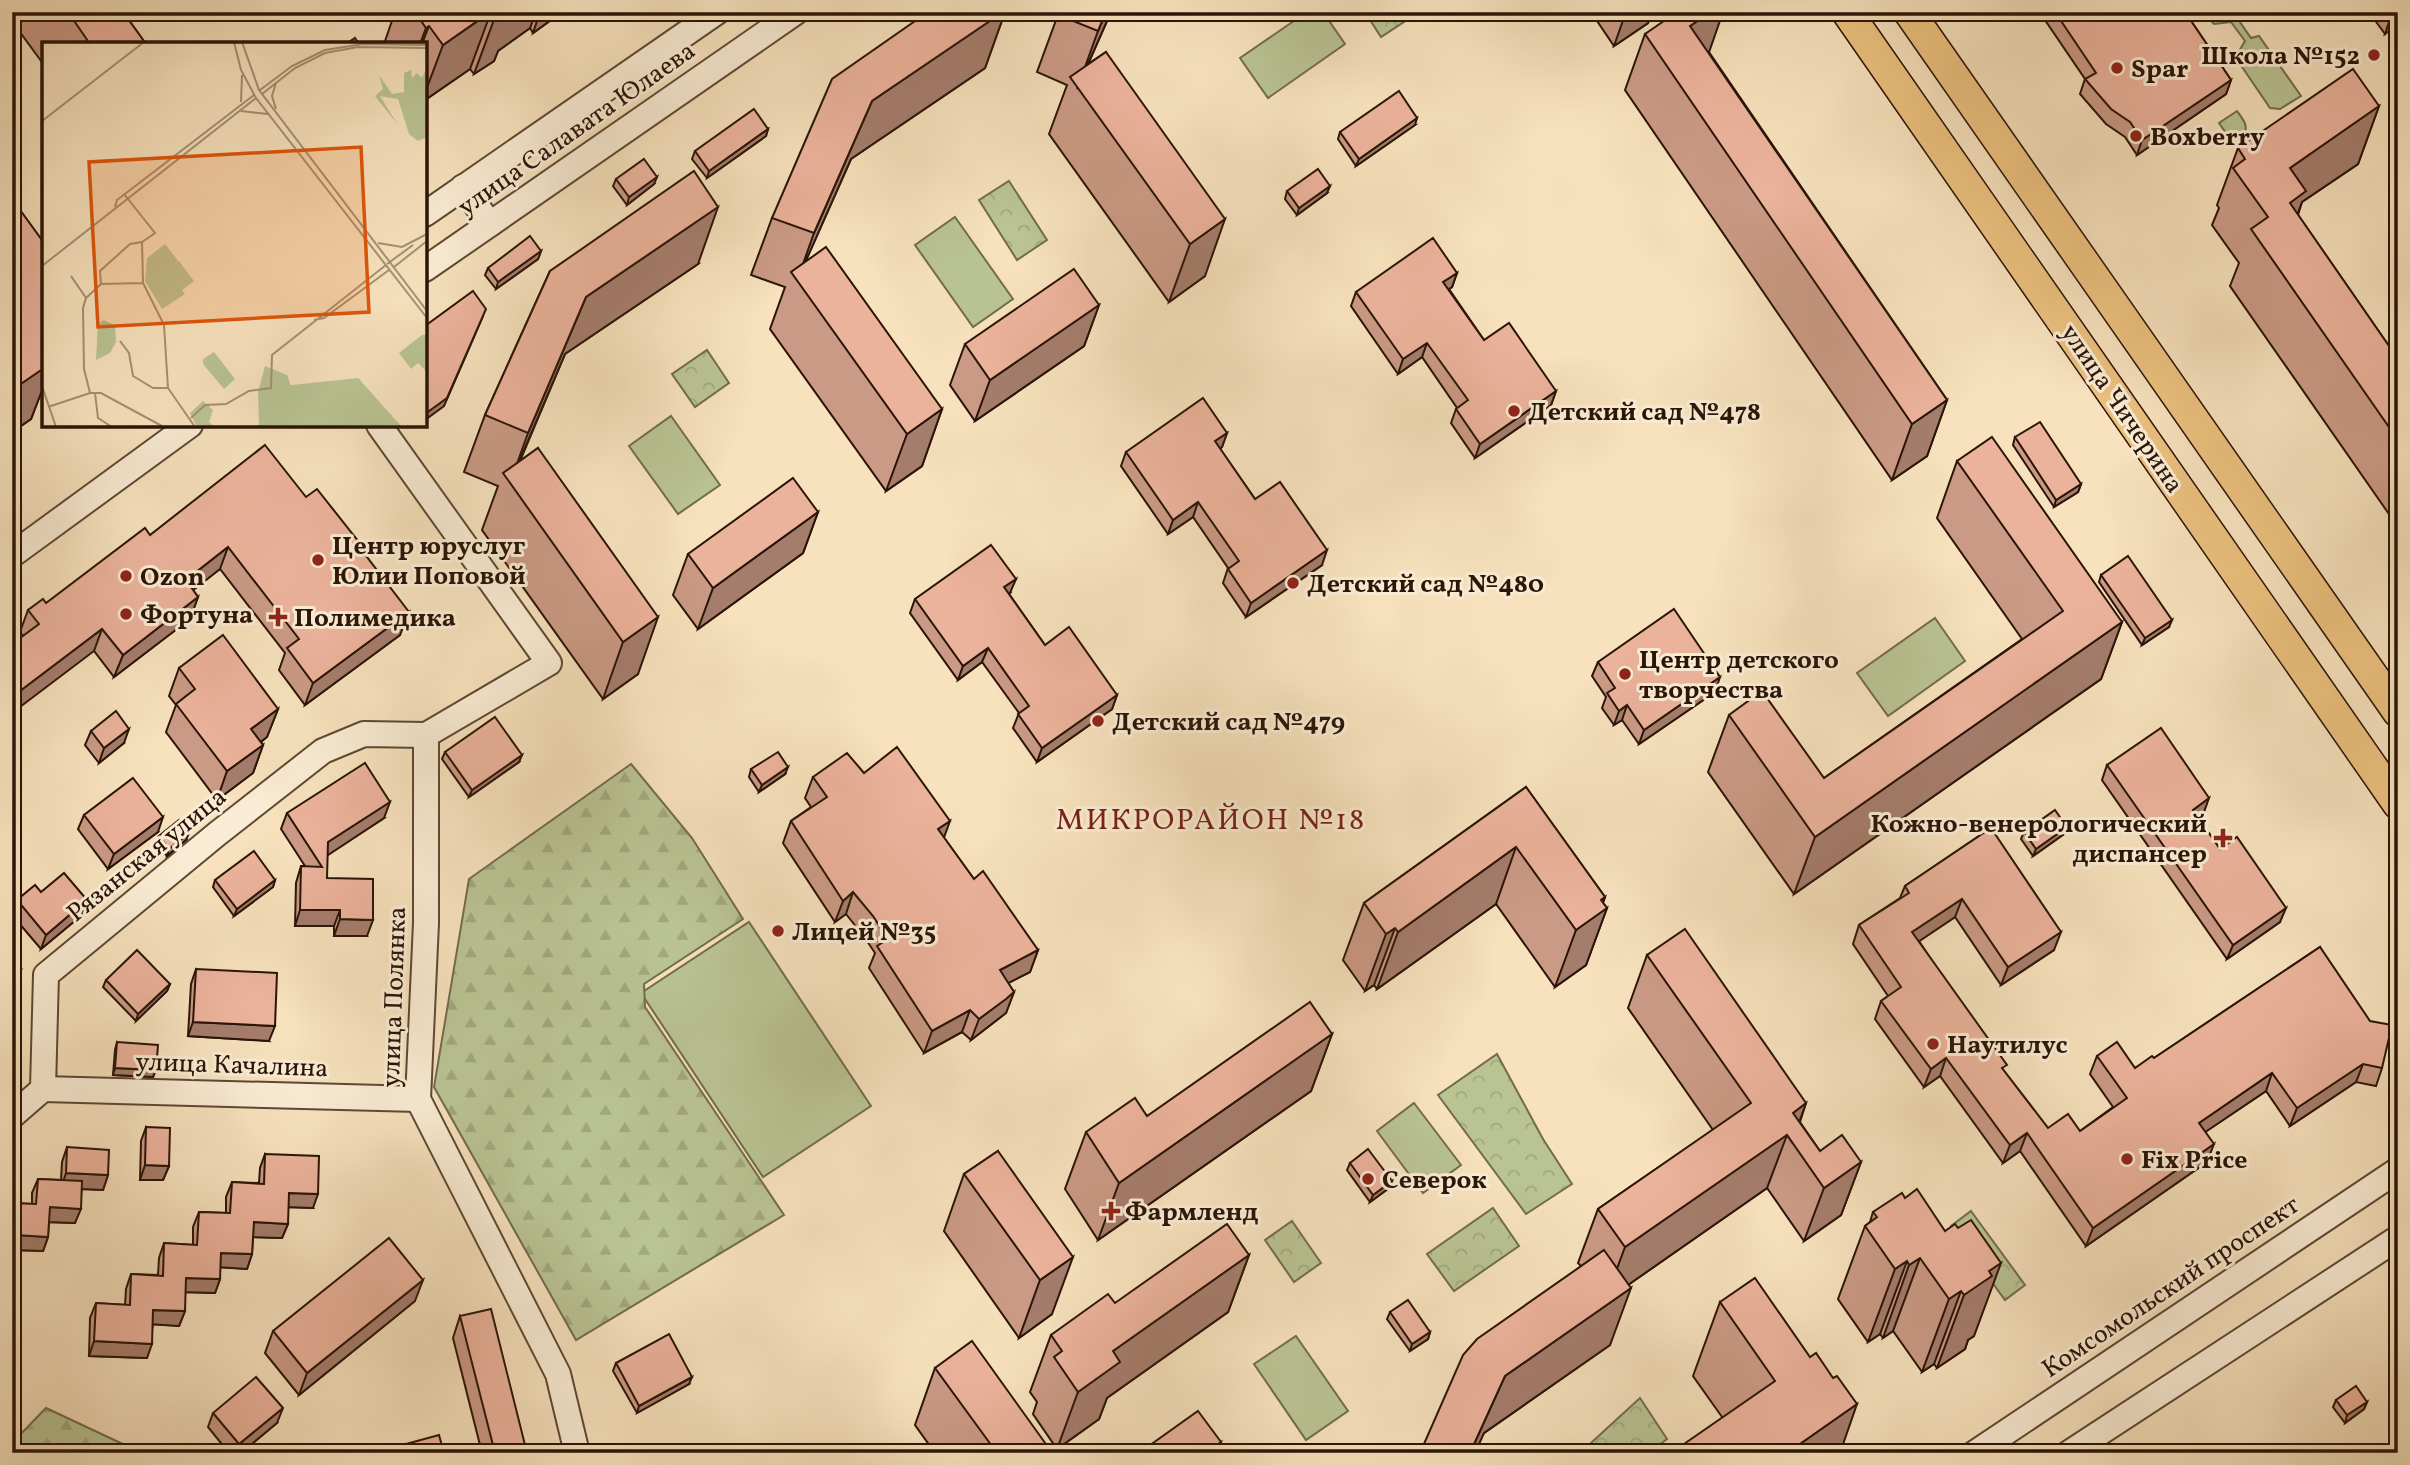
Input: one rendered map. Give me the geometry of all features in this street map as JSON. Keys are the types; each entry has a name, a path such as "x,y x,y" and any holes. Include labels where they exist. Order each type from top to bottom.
{"main road":[{"name":"улица Чичерина","path":"1847,12 2398,804"},
{"name":"улица Чичерина","path":"1909,12 2398,712"}],"street":[{"name":"улица Салавата Юлаева","path":"427,213 717,12"},
{"name":"улица Салавата Юлаева","path":"427,268 796,12"},
{"path":"463,187 490,225"},
{"path":"12,555 187,427"},
{"path":"380,427 549,663 426,735"},
{"name":"Рязанская улица","path":"43,1088 46,975 217,834 323,751 364,734 426,735"},
{"name":"улица Полянка","path":"426,735 426,923 418,1099 558,1374 577,1453"},
{"path":"12,1116 43,1088"},
{"name":"улица Качалина","path":"43,1088 418,1099"},
{"name":"Комсомольский проспект","path":"1975,1453 2398,1170"},
{"path":"2069,1453 2398,1238"}],"green space":[{"path":"1307,12 1323,12 1345,44 1268,98 1240,58"},
{"path":"1365,12 1419,12 1381,37"},
{"path":"2202,12 2233,12 2251,38 2259,36 2301,96 2280,109 2270,108 2238,61 2238,53 2245,41 2231,22 2214,24"},
{"path":"2237,111 2246,130 2233,138 2228,136 2219,123"},
{"path":"1009,181 1047,240 1017,260 979,200"},
{"path":"955,217 1013,299 973,327 915,245"},
{"path":"707,350 729,383 695,407 672,374"},
{"path":"671,416 720,485 678,514 629,446"},
{"path":"1935,618 1965,661 1888,716 1857,673"},
{"path":"631,764 692,838 743,919 644,984 645,1007 784,1215 576,1340 434,1087 469,879"},
{"path":"749,922 871,1106 763,1177 641,993"},
{"path":"1497,1054 1543,1139 1572,1184 1526,1214 1438,1095"},
{"path":"1414,1103 1461,1165 1423,1193 1377,1131"},
{"path":"1493,1208 1519,1246 1454,1291 1427,1254"},
{"path":"1971,1211 2025,1285 2005,1300 1951,1226"},
{"path":"1292,1221 1321,1263 1294,1282 1265,1240"},
{"path":"1296,1336 1348,1411 1306,1440 1254,1364"},
{"path":"1640,1398 1667,1439 1649,1453 1580,1453"},
{"path":"46,1408 142,1453 12,1453 12,1443"}],"building":[{"path":"68,12 123,12 145,42 89,42"},
{"path":"415,12 490,12 443,45"},
{"path":"928,12 1003,12 872,101 814,233 772,218 832,79"},
{"path":"1059,12 1106,12 1098,31 1058,15"},
{"path":"1677,12 1711,12 1690,26 1947,400 1912,424 1645,34"},
{"path":"2055,12 2185,12 2231,80 2142,140 2130,122 2111,109 2085,79 2096,73"},
{"path":"1106,52 1225,219 1190,244 1070,77"},
{"path":"2353,69 2379,106 2290,168 2306,191 2290,203 2398,359 2398,440 2251,229 2268,217 2233,168 2245,159 2238,148"},
{"path":"1399,91 1417,118 1359,159 1340,132"},
{"path":"754,109 768,129 709,171 695,151"},
{"path":"644,159 657,177 629,197 616,179"},
{"path":"1318,169 1330,186 1299,208 1287,191"},
{"path":"694,171 718,207 586,297 528,433 485,415 550,271"},
{"path":"12,199 42,240 42,369 12,390 12,287 17,284 12,277"},
{"path":"530,236 541,251 498,282 488,268"},
{"path":"1433,238 1457,273 1443,282 1484,340 1509,323 1556,391 1480,444 1456,409 1468,400 1427,343 1403,359 1356,292"},
{"path":"826,247 942,409 907,434 791,272"},
{"path":"1074,269 1099,305 990,380 965,344"},
{"path":"473,291 486,309 447,398 427,413 427,325"},
{"path":"1203,398 1227,433 1215,441 1255,499 1280,482 1327,550 1251,603 1228,569 1239,561 1198,502 1173,520 1126,452"},
{"path":"2040,422 2081,484 2056,500 2015,437"},
{"path":"1992,437 2122,622 1815,837 1729,715 1762,691 1824,778 2063,611 1957,461"},
{"path":"265,445 306,497 317,489 366,551 364,553 409,612 313,683 287,648 299,639 228,547 186,580 198,597 123,655 102,629 12,697 12,644 39,624 28,610 43,599 46,603 145,528 150,535"},
{"path":"538,448 658,617 623,642 503,473"},
{"path":"793,478 818,512 713,588 688,554"},
{"path":"991,545 1016,579 1004,587 1045,645 1069,627 1117,695 1042,748 1018,714 1029,706 988,648 963,666 915,599"},
{"path":"2128,556 2172,620 2145,638 2101,575"},
{"path":"1674,609 1720,677 1644,730 1627,705 1619,711 1607,693 1615,688 1598,662"},
{"path":"223,635 278,709 251,729 263,745 227,771 176,704 195,689 179,668"},
{"path":"116,711 129,729 104,748 91,731"},
{"path":"495,717 522,755 472,790 445,752"},
{"path":"2161,728 2209,798 2193,810 2220,849 2237,837 2286,908 2233,945 2107,765"},
{"path":"897,747 950,821 938,829 974,879 983,871 1038,950 1000,970 1014,992 1006,999 979,1019 970,1010 932,1031 877,946 888,939 873,916 853,892 843,901 791,821 827,797 813,777 847,753 864,773"},
{"path":"778,752 788,767 762,785 751,769"},
{"path":"365,763 390,802 328,842 327,878 373,879 373,920 340,919 340,910 300,910 301,866 322,867 287,813"},
{"path":"133,778 163,817 114,854 84,815"},
{"path":"1526,787 1605,897 1601,900 1607,908 1576,930 1516,847 1398,932 1395,928 1386,934 1364,903"},
{"path":"2055,810 2067,827 2036,849 2024,832"},
{"path":"179,820 189,833 169,849 159,836"},
{"path":"1991,828 2061,932 2008,967 1962,899 1912,932 2007,1065 2002,1068 2048,1128 2068,1114 2080,1131 2127,1098 2097,1056 2117,1042 2135,1068 2320,947 2370,1021 2392,1025 2382,1068 2363,1064 2297,1108 2272,1073 2199,1123 2214,1144 2093,1228 2027,1133 2010,1145 1946,1058 1931,1069 1881,1001 1901,987 1859,925 1909,893 1905,886"},
{"path":"254,851 275,880 237,909 215,880"},
{"path":"64,873 87,900 46,935 17,900 35,885 41,892"},
{"path":"1685,929 1806,1103 1793,1113 1820,1151 1842,1135 1861,1162 1824,1188 1787,1135 1625,1247 1598,1209 1751,1103 1647,955"},
{"path":"137,950 170,984 138,1014 106,980"},
{"path":"12,955 21,970 12,975"},
{"path":"196,969 277,973 275,1026 193,1022"},
{"path":"1310,1002 1332,1034 1119,1183 1086,1132 1135,1098 1147,1116"},
{"path":"117,1042 158,1045 156,1070 115,1068"},
{"path":"146,1127 170,1128 169,1166 145,1165"},
{"path":"67,1147 109,1150 108,1175 66,1173"},
{"name":"Северок","path":"1368,1149 1392,1181 1373,1195 1350,1163"},
{"path":"998,1151 1073,1257 1040,1280 964,1174"},
{"path":"265,1154 319,1156 318,1194 289,1193 288,1224 254,1222 252,1254 221,1253 220,1279 186,1278 185,1311 153,1310 152,1344 94,1341 96,1303 130,1305 131,1274 163,1276 164,1243 197,1245 199,1212 230,1213 232,1182 264,1184"},
{"path":"38,1179 82,1181 81,1209 50,1207 48,1237 16,1235 12,1269 12,1203 36,1204"},
{"path":"1917,1189 1945,1231 1955,1224 1958,1228 1971,1220 2001,1263 1989,1271 1992,1276 1964,1295 1961,1291 1949,1299 1920,1258 1909,1265 1907,1261 1895,1269 1865,1226 1877,1217 1873,1212 1902,1193 1905,1198"},
{"path":"1227,1224 1249,1255 1113,1351 1120,1362 1078,1392 1054,1357 1062,1351 1051,1335 1108,1294 1115,1303"},
{"path":"389,1238 423,1280 307,1373 273,1331"},
{"path":"1604,1250 1631,1288 1505,1376 1470,1453 1420,1453 1463,1355 1477,1339"},
{"path":"1755,1278 1810,1357 1816,1353 1833,1378 1837,1376 1857,1404 1787,1453 1671,1453 1775,1381 1720,1302"},
{"path":"1408,1300 1430,1332 1412,1344 1390,1312"},
{"path":"491,1309 527,1453 495,1453 460,1316"},
{"path":"669,1334 692,1377 639,1406 616,1363"},
{"path":"972,1341 1048,1447 1040,1453 997,1453 935,1368"},
{"path":"256,1377 283,1408 239,1444 213,1413"},
{"path":"2356,1386 2367,1402 2347,1415 2336,1400"},
{"path":"1198,1411 1221,1442 1205,1453 1139,1453"},
{"path":"439,1435 444,1453 408,1453 406,1444"}],"place":[{"name":"Школа №152","path":"2374,55"},
{"name":"Spar","path":"2117,68"},
{"name":"Boxberry","path":"2136,136"},
{"name":"Детский сад №478","path":"1514,411"},
{"name":"Центр юруслуг Юлии Поповой","path":"318,560"},
{"name":"Ozon","path":"126,576"},
{"name":"Детский сад №480","path":"1293,583"},
{"name":"Фортуна","path":"126,614"},
{"name":"Полимедика","path":"278,617"},
{"name":"Центр детского творчества","path":"1625,674"},
{"name":"Детский сад №479","path":"1098,721"},
{"name":"Кожно-венерологический диспансер","path":"2223,838"},
{"name":"Лицей №35","path":"778,931"},
{"name":"Наутилус","path":"1933,1044"},
{"name":"Fix Price","path":"2127,1159"},
{"name":"Северок","path":"1368,1179"},
{"name":"Фармленд","path":"1111,1211"}],"district":[{"name":"МИКРОРАЙОН №18","path":"1211,819"}]}
